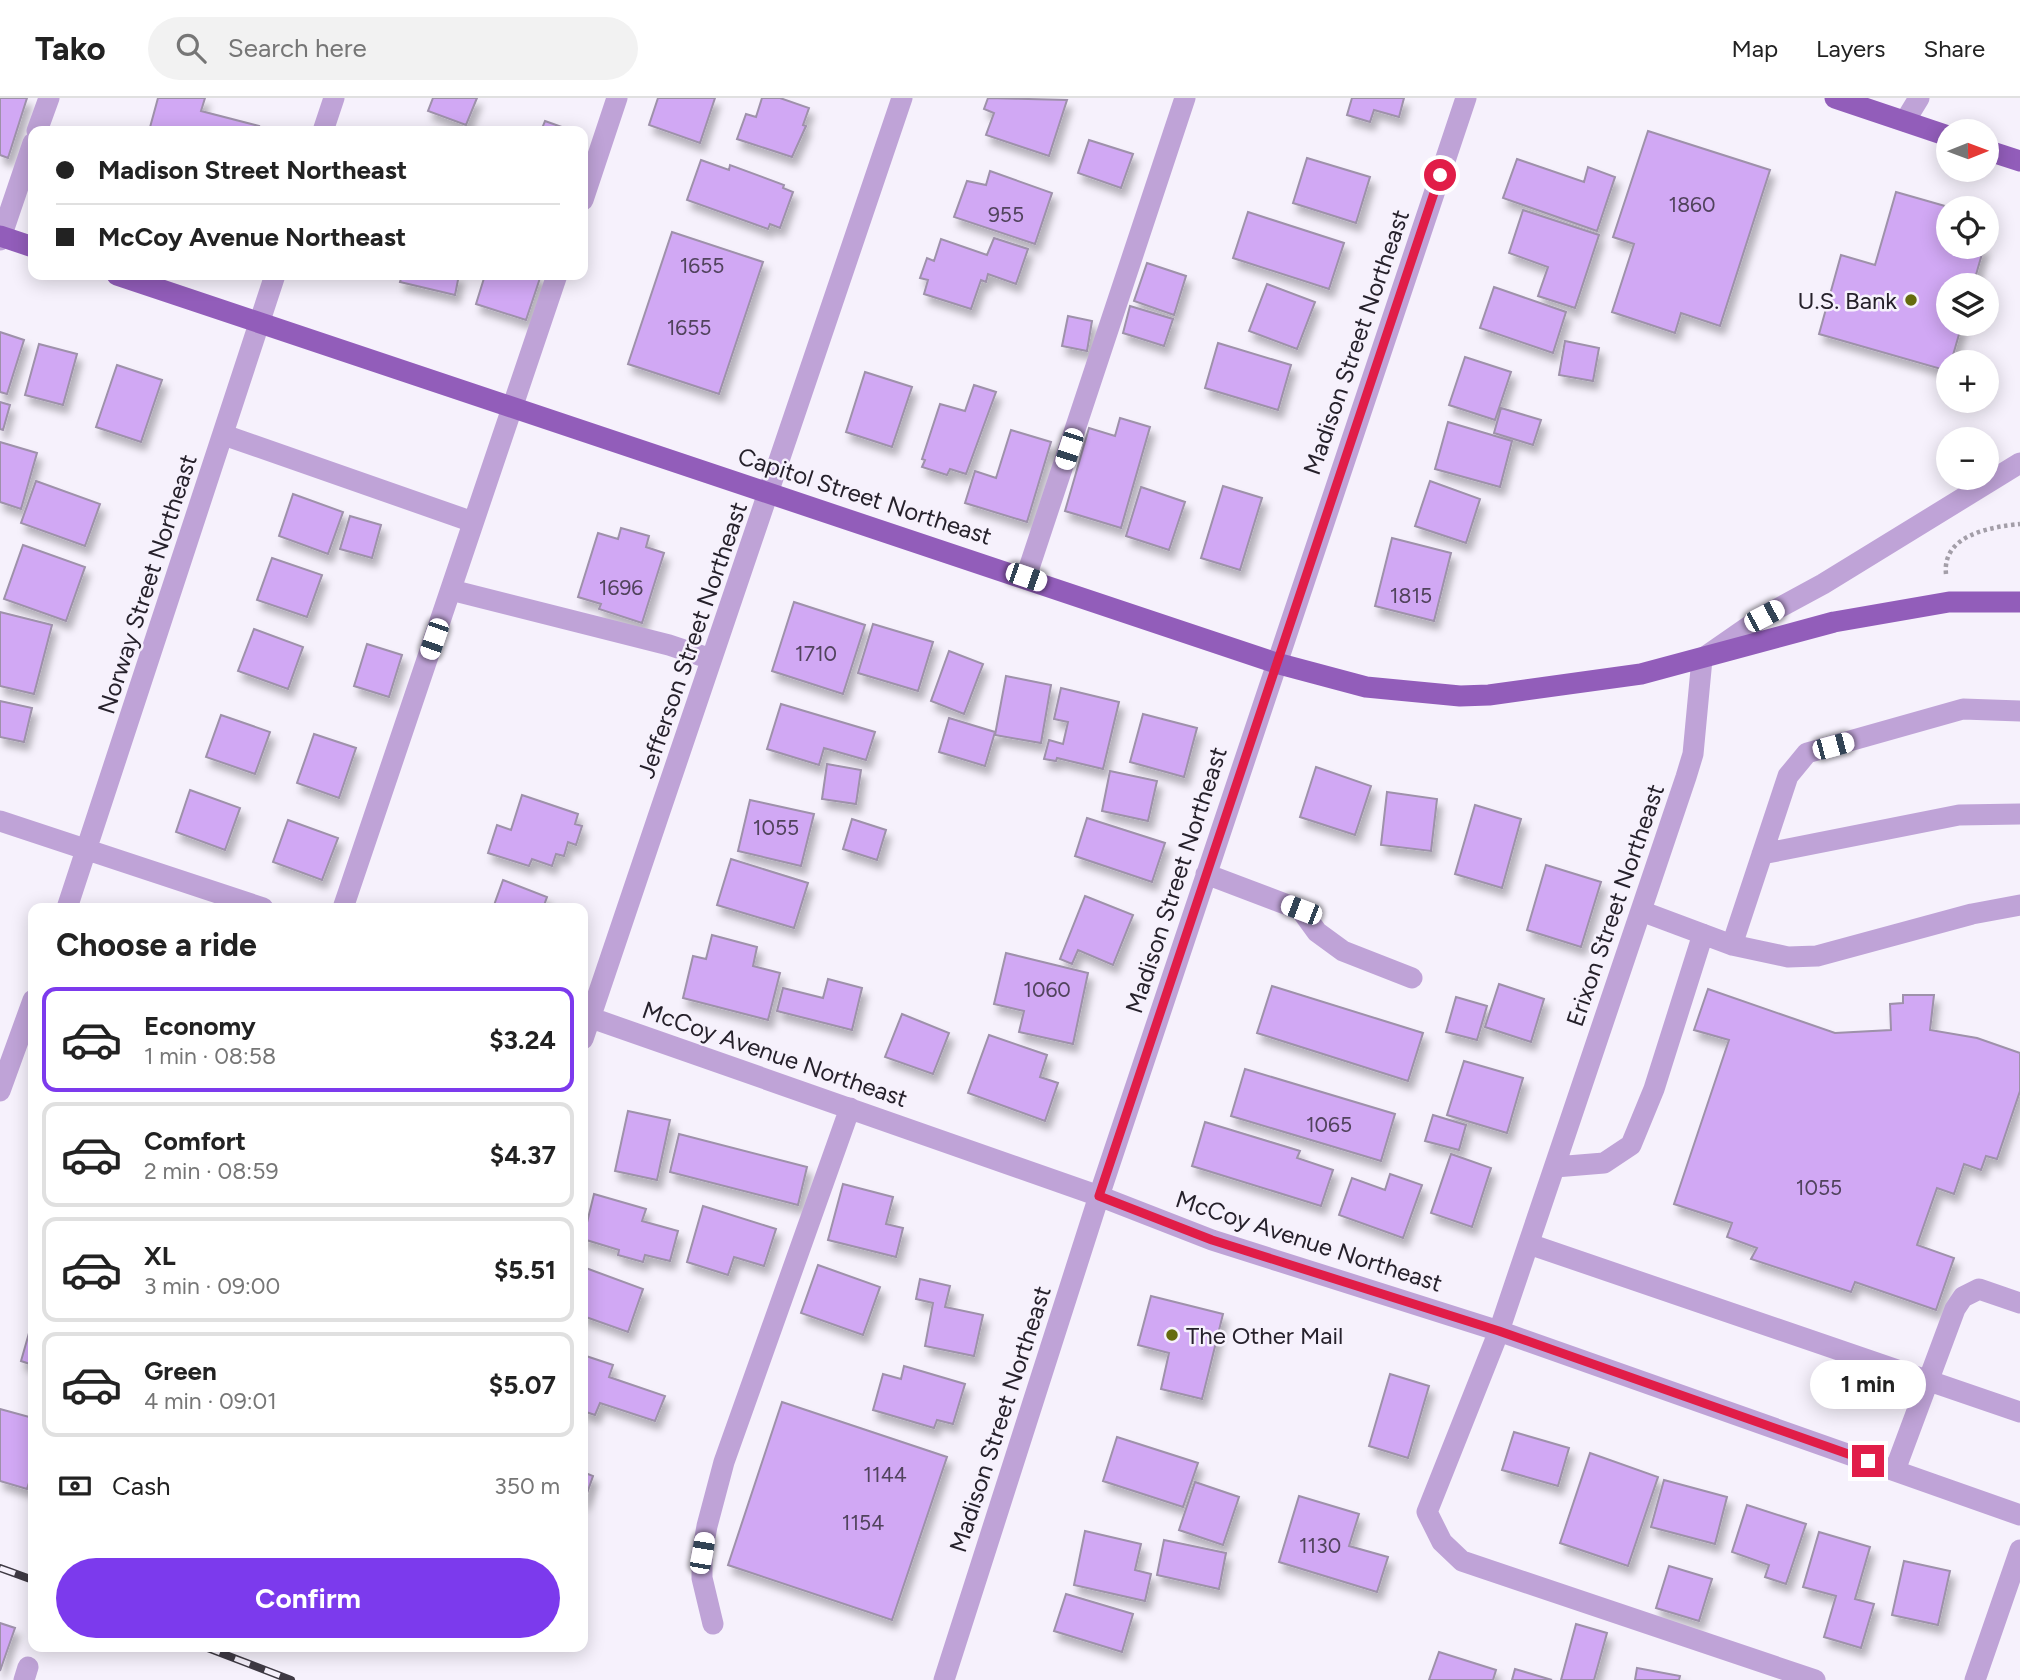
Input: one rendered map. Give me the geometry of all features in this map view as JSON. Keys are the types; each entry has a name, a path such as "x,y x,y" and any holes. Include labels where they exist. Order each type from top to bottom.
{"main road":[{"path":"1835,98 1936,132"},
{"path":"1999,154 2020,161"},
{"path":"0,237 28,245"},
{"name":"Capitol Street Northeast","path":"132,280 1026,577 1276,663 1366,687 1460,696 1588,682 1702,659 1833,622 1949,602 2020,601"}],"street":[{"path":"39,126 48,98"},
{"path":"325,126 334,98"},
{"path":"588,185 617,98"},
{"name":"Jefferson Street Northeast","path":"588,1013 771,492 902,98"},
{"path":"1026,577 1185,98"},
{"name":"Madison Street Northeast","path":"944,1680 1099,1196 1465,98"},
{"path":"1905,121 1919,98"},
{"path":"0,237 28,157"},
{"name":"Norway Street Northeast","path":"69,903 273,280"},
{"path":"345,903 555,280"},
{"path":"223,435 473,522"},
{"path":"1702,659 1764,616 1823,584 2020,464"},
{"path":"451,590 669,645 711,659"},
{"name":"Erixon Street Northeast","path":"1702,659 1693,754 1499,1331 1427,1512 1442,1542 1462,1560 1815,1680"},
{"path":"1732,945 1788,776 1807,753 1963,709 2020,711"},
{"path":"1762,854 1959,815 2020,814"},
{"path":"0,821 248,903"},
{"path":"1206,874 1301,910 1317,932 1342,951 1412,978"},
{"path":"1641,911 1732,945 1788,957 1817,956 1972,914 2020,905"},
{"path":"1555,1167 1604,1163 1631,1145 1654,1089 1703,934"},
{"path":"0,1091 28,1014"},
{"name":"McCoy Avenue Northeast","path":"588,1016 1099,1196 1212,1240 1499,1331 2020,1515"},
{"path":"712,1624 702,1578 702,1553 713,1500 724,1462 850,1108"},
{"path":"1529,1244 2020,1412"},
{"path":"1895,1470 1955,1309 1963,1297 1979,1289 2020,1303"},
{"path":"1975,1680 2020,1550"}],"path":[{"path":"1946,579 1948,552 1956,544 1989,528 2020,523"}],"building":[{"path":"0,98 27,98 8,158 0,155"},
{"path":"158,98 205,98 201,111 259,126 150,126"},
{"path":"433,98 477,98 466,125 428,111"},
{"path":"658,98 715,98 700,143 649,125"},
{"path":"762,98 780,98 809,108 803,125 806,126 792,157 737,139 746,114 756,117"},
{"path":"988,98 1067,100 1049,156 986,135 994,113 984,109"},
{"path":"1352,98 1404,98 1399,117 1374,110 1370,122 1347,115"},
{"path":"545,121 559,126 543,126"},
{"path":"1648,131 1770,170 1720,326 1681,313 1675,333 1612,312 1634,244 1613,237"},
{"path":"1089,140 1133,154 1121,188 1078,173"},
{"path":"1307,158 1370,177 1356,223 1293,203"},
{"path":"1517,159 1584,182 1588,167 1615,177 1597,231 1503,198"},
{"path":"701,160 729,170 730,165 784,185 783,188 793,192 780,228 770,224 768,229 687,200"},
{"path":"990,171 1052,193 1035,244 954,217 967,181 986,185"},
{"path":"1896,192 1936,203 1936,259 1981,259 1976,273 1936,273 1936,336 1959,336 1954,350 1936,350 1936,368 1819,334 1841,255 1875,265"},
{"path":"1523,210 1599,235 1575,308 1538,296 1548,267 1509,253"},
{"path":"1248,212 1344,243 1329,289 1233,258"},
{"path":"672,232 763,262 719,394 628,364"},
{"path":"994,238 1028,249 1016,284 988,274 986,282 981,280 971,309 924,294 928,280 920,278 927,258 934,261 941,239 987,255"},
{"path":"1147,263 1186,276 1174,315 1134,301"},
{"path":"401,280 458,280 455,295"},
{"path":"483,280 539,280 526,320 476,304"},
{"path":"1267,284 1315,302 1297,349 1249,331"},
{"path":"1494,287 1566,312 1553,353 1480,328"},
{"path":"1130,306 1173,319 1164,346 1123,333"},
{"path":"1068,316 1092,321 1087,351 1062,346"},
{"path":"0,332 24,340 7,394 0,392"},
{"path":"1565,341 1599,348 1593,381 1559,375"},
{"path":"1218,343 1291,365 1278,410 1205,388"},
{"path":"39,344 77,354 63,405 25,395"},
{"path":"1465,357 1511,372 1495,420 1449,405"},
{"path":"117,365 162,380 141,442 96,427"},
{"path":"865,372 912,387 892,447 846,432"},
{"path":"974,385 996,392 966,474 950,469 947,475 922,467 925,460 922,459 940,404 965,411"},
{"path":"0,402 10,405 3,430 0,429"},
{"path":"1501,408 1541,420 1533,445 1494,433"},
{"path":"1120,418 1150,427 1121,528 1065,511 1089,428 1115,436"},
{"path":"1448,422 1512,441 1500,487 1435,469"},
{"path":"1011,430 1051,442 1027,522 965,503 975,471 996,478"},
{"path":"0,442 37,453 21,509 0,502"},
{"path":"36,481 100,504 85,546 21,523"},
{"path":"1430,481 1480,499 1466,543 1415,526"},
{"path":"1223,486 1262,498 1240,570 1201,558"},
{"path":"1141,487 1185,502 1169,550 1126,536"},
{"path":"293,494 343,512 328,554 279,536"},
{"path":"350,516 381,525 372,558 340,549"},
{"path":"621,528 649,536 646,547 664,553 642,623 599,609 601,604 578,597 598,533 618,539"},
{"path":"1392,538 1451,553 1434,621 1375,606"},
{"path":"23,545 85,567 66,621 4,599"},
{"path":"272,558 322,575 307,617 257,600"},
{"path":"794,602 865,625 843,694 772,671"},
{"path":"0,612 52,625 34,694 0,686"},
{"path":"873,624 933,642 918,691 858,673"},
{"path":"254,629 303,647 288,689 238,671"},
{"path":"367,644 402,655 389,697 354,686"},
{"path":"949,651 983,664 964,714 931,701"},
{"path":"1006,676 1051,685 1041,743 995,735"},
{"path":"1061,688 1119,702 1103,769 1057,758 1056,761 1044,759 1049,740 1063,744 1068,722 1054,719"},
{"path":"0,701 32,708 24,742 0,737"},
{"path":"781,704 875,732 866,760 824,748 819,765 767,749"},
{"path":"1143,714 1197,728 1184,777 1130,762"},
{"path":"221,715 270,732 255,774 206,757"},
{"path":"949,718 995,732 985,766 939,752"},
{"path":"314,734 356,748 339,798 297,783"},
{"path":"827,764 861,770 856,804 822,799"},
{"path":"1316,767 1371,786 1355,835 1300,817"},
{"path":"1110,771 1157,781 1148,821 1102,811"},
{"path":"190,790 240,808 225,850 176,832"},
{"path":"1387,792 1437,799 1431,851 1381,845"},
{"path":"522,795 578,814 575,824 582,826 576,845 568,842 564,856 556,854 552,866 532,859 529,866 488,853 497,825 511,830"},
{"path":"750,800 814,814 801,866 738,851"},
{"path":"1475,805 1521,819 1502,888 1455,874"},
{"path":"1087,818 1165,843 1152,882 1075,856"},
{"path":"852,819 886,830 877,860 843,849"},
{"path":"288,820 338,838 322,880 273,862"},
{"path":"731,859 808,883 794,928 717,905"},
{"path":"1546,865 1601,882 1581,947 1527,930"},
{"path":"503,880 547,897 545,903 495,903"},
{"path":"1085,896 1133,915 1113,965 1078,950 1072,964 1060,959"},
{"path":"712,935 757,947 753,966 780,973 768,1020 683,998 693,956 706,959"},
{"path":"1006,953 1088,973 1073,1044 1019,1032 1024,1011 994,1004"},
{"path":"828,979 862,988 852,1030 777,1011 783,988 823,998"},
{"path":"1499,984 1544,999 1531,1042 1485,1027"},
{"path":"1272,986 1423,1033 1408,1081 1257,1033"},
{"path":"1708,989 1835,1033 1891,1030 1890,1004 1903,1003 1903,995 1934,995 1930,1030 1977,1038 2020,1053 2020,1091 1997,1159 1986,1156 1981,1170 1964,1164 1954,1194 1937,1188 1917,1245 1954,1258 1936,1310 1855,1282 1851,1292 1751,1259 1757,1248 1727,1237 1732,1223 1674,1204 1729,1040 1694,1030"},
{"path":"1456,997 1487,1006 1477,1040 1446,1032"},
{"path":"902,1014 949,1033 933,1074 885,1057"},
{"path":"989,1035 1047,1055 1040,1077 1058,1083 1045,1121 968,1093"},
{"path":"1464,1061 1523,1078 1507,1133 1447,1115"},
{"path":"1245,1069 1395,1114 1381,1161 1231,1116"},
{"path":"628,1111 670,1120 657,1180 615,1171"},
{"path":"1433,1115 1466,1125 1459,1150 1425,1141"},
{"path":"1205,1122 1300,1151 1297,1158 1333,1170 1321,1206 1192,1166"},
{"path":"679,1134 807,1167 798,1205 670,1172"},
{"path":"1451,1154 1491,1168 1472,1227 1431,1213"},
{"path":"1390,1174 1422,1185 1403,1238 1339,1215 1352,1178 1385,1190"},
{"path":"843,1184 893,1197 886,1224 903,1228 896,1257 828,1240"},
{"path":"594,1194 646,1209 642,1221 678,1231 670,1261 645,1255 643,1262 618,1255 619,1250 588,1241 588,1219"},
{"path":"703,1206 776,1229 764,1266 734,1257 728,1275 687,1262"},
{"path":"818,1265 880,1287 863,1335 801,1313"},
{"path":"588,1269 643,1289 628,1332 588,1318"},
{"path":"920,1279 950,1286 945,1307 983,1315 974,1356 925,1346 933,1303 916,1299"},
{"path":"1151,1296 1223,1314 1202,1399 1161,1389 1169,1353 1138,1345"},
{"path":"28,1336 28,1363 21,1361"},
{"path":"588,1357 613,1365 609,1377 665,1396 655,1421 600,1403 595,1415 588,1413"},
{"path":"904,1366 965,1384 953,1424 937,1420 934,1428 873,1410 883,1374 901,1379"},
{"path":"1390,1374 1429,1386 1408,1458 1369,1446"},
{"path":"782,1402 947,1457 892,1620 728,1565"},
{"path":"0,1409 28,1417 28,1486 27,1489 0,1481"},
{"path":"1514,1432 1569,1448 1558,1486 1502,1470"},
{"path":"1117,1437 1198,1463 1183,1507 1103,1481"},
{"path":"1590,1453 1658,1477 1628,1566 1560,1543"},
{"path":"588,1474 593,1476 588,1490"},
{"path":"1664,1480 1727,1497 1715,1544 1651,1527"},
{"path":"1195,1482 1239,1497 1223,1545 1179,1530"},
{"path":"1299,1496 1359,1514 1349,1546 1388,1557 1377,1592 1279,1562"},
{"path":"1747,1505 1806,1524 1786,1584 1765,1577 1769,1565 1732,1552"},
{"path":"1085,1531 1141,1544 1135,1570 1151,1574 1145,1601 1074,1585"},
{"path":"1819,1532 1870,1547 1855,1599 1874,1604 1861,1648 1824,1637 1836,1596 1803,1587"},
{"path":"1164,1540 1226,1553 1219,1589 1157,1575"},
{"path":"1904,1561 1950,1571 1938,1625 1892,1615"},
{"path":"1669,1566 1712,1579 1699,1621 1656,1608"},
{"path":"1066,1594 1133,1614 1122,1652 1054,1631"},
{"path":"0,1623 15,1628 0,1671"},
{"path":"1576,1624 1607,1633 1594,1680 1561,1680"},
{"path":"1439,1652 1496,1670 1493,1680 1429,1680"},
{"path":"1637,1668 1680,1676 1679,1680 1635,1680"},
{"path":"1515,1669 1552,1680 1512,1680"}],"railway":[{"path":"0,1568 28,1578"},
{"path":"218,1652 291,1680"}],"place":[{"name":"U.S. Bank","path":"1911,300"},
{"name":"The Other Mail","path":"1172,1335"}],"route":[{"path":"1440,175 1099,1196 1212,1240 1499,1331 1868,1461"}]}
